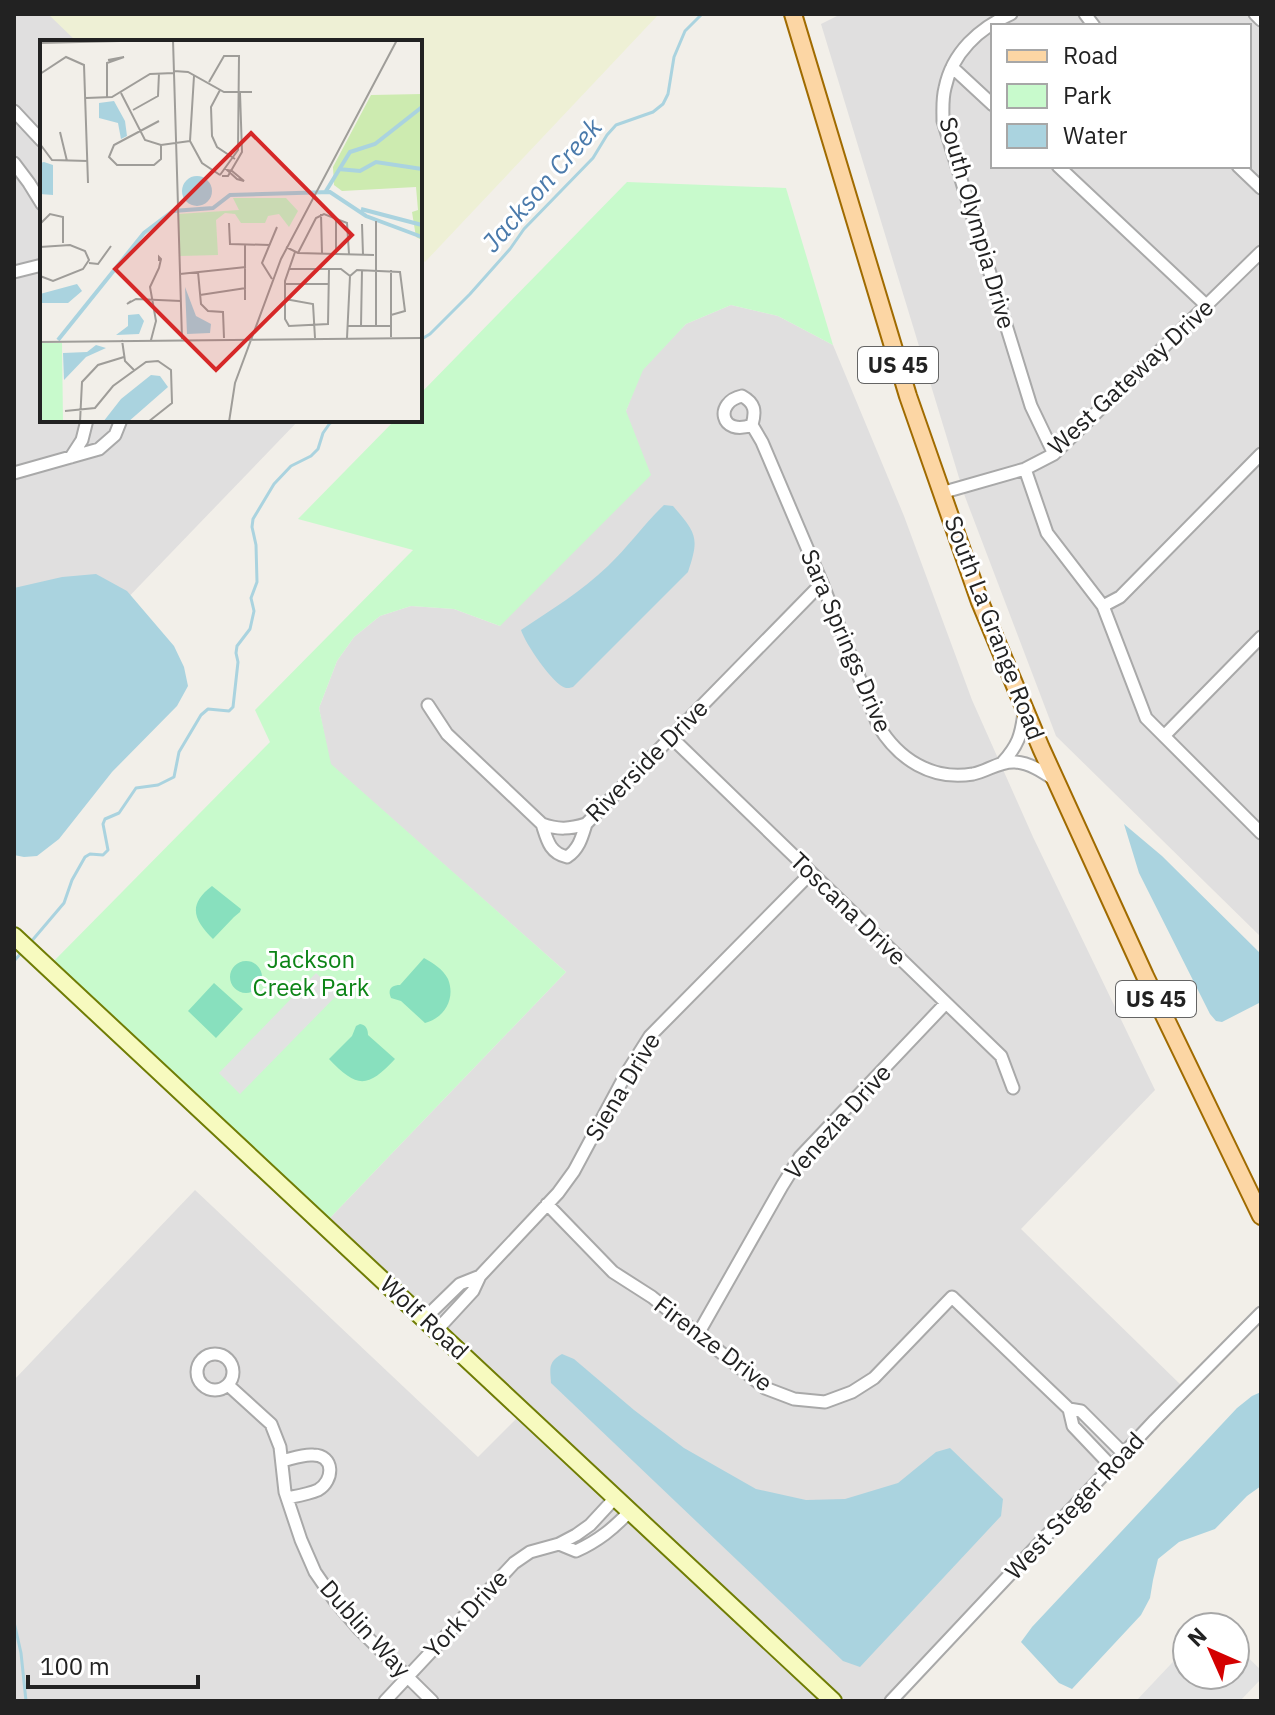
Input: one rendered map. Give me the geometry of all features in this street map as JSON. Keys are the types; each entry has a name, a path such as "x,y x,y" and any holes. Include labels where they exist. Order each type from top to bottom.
{"main road":[{"name":"South La Grange Road","path":"793,14 903,381 980,602 1145,976 1261,1216"},
{"name":"Wolf Road","path":"14,936 833,1701"}],"street":[{"path":"1255,14 1261,20"},
{"name":"South Olympia Drive","path":"991,26 965,45 952,67 944,89 943,121 1031,406 1054,454"},
{"path":"952,67 991,103"},
{"path":"14,111 40,139"},
{"path":"14,163 40,201"},
{"path":"1060,168 1207,306"},
{"path":"1240,168 1261,188"},
{"name":"West Gateway Drive","path":"941,493 1025,469 1054,454 1261,252"},
{"path":"14,272 40,266"},
{"path":"71,457 82,440 86,422"},
{"path":"14,473 92,452 106,445 115,435 120,422"},
{"name":"Sara Springs Drive","path":"752,425 822,583 878,725 888,741 907,759 927,770 948,774 973,774 1003,762"},
{"path":"1103,606 1120,597 1261,454"},
{"path":"1025,469 1047,533 1103,606 1146,718 1259,828"},
{"name":"Riverside Drive","path":"542,824 555,829 570,829 586,824 822,583"},
{"path":"1164,736 1261,637"},
{"path":"428,705 447,734 542,824 550,847 558,855 567,857 573,852 586,824"},
{"path":"1003,762 1021,735 1025,708"},
{"name":"Toscana Drive","path":"672,738 1001,1056 1013,1088"},
{"path":"1003,762 1031,766 1056,780"},
{"name":"Siena Drive","path":"430,1324 473,1291 480,1276 558,1193 574,1171 650,1036 811,873"},
{"name":"Venezia Drive","path":"698,1334 800,1157 946,1003"},
{"name":"Firenze Drive","path":"547,1204 613,1272 652,1297 765,1388 794,1399 825,1402 852,1392 874,1378 952,1297 1069,1409 1073,1426 1112,1467"},
{"name":"Siena Drive","path":"430,1324 460,1284 480,1276"},
{"name":"West Steger Road","path":"891,1701 1261,1313"},
{"name":"Dublin Way","path":"228,1385 271,1424 280,1447 287,1498 315,1572 360,1630 432,1701"},
{"name":"Firenze Drive","path":"1069,1409 1081,1411 1124,1454"},
{"path":"282,1461 313,1455 329,1463 331,1471 319,1489 287,1498"},
{"name":"York Drive","path":"385,1701 514,1563 530,1552 559,1544 590,1525 615,1498"},
{"name":"York Drive","path":"559,1544 576,1551 612,1530 630,1511"}],"shaded area":[{"path":"14,14 52,14 80,40 40,40 40,422 297,422 14,716"},
{"path":"841,14 1261,14 1261,937 1056,736 964,494 821,24"},
{"path":"731,305 778,316 833,345 904,516 972,700 1033,837 1155,1090 1021,1229 1182,1386 883,1701 842,1701 328,1220 566,972 330,764 319,708 337,661 354,637 380,616 411,606 454,609 500,626 626,411 642,369 686,324"},
{"path":"316,973 338,994 240,1094 219,1073"},
{"path":"195,1190 478,1457 520,1415 826,1701 14,1701 14,1380"},
{"path":"1251,1660 1261,1670 1261,1679 1251,1689"},
{"path":"1171,1664 1171,1691 1250,1691 1240,1701 1136,1701"}],"green space":[{"path":"48,14 659,14 425,262 422,259 422,40 75,40"},
{"name":"Jackson Creek Park","path":"627,182 786,188 833,345 778,316 731,305 686,324 643,370 626,411 651,475 500,626 454,609 411,606 380,616 354,637 337,661 319,708 331,764 566,972 328,1220 50,965 270,742 255,710 413,550 298,519 393,422 422,422 422,392"},
{"path":"212,886 241,909 213,939 201,925 196,912 199,900"},
{"path":"424,958 446,975 450,986 447,1007 438,1017 425,1023 401,1001 391,998 390,992"},
{"path":"246,961 257,966 262,977 257,988 246,993 235,988 230,977 235,966"},
{"path":"214,983 243,1009 216,1038 188,1011"},
{"path":"360,1024 395,1059 377,1076 362,1081 347,1075 329,1059"}],"water":[{"path":"664,505 673,506 694,536 694,551 688,572 573,687 560,685 540,663 521,630 598,575"},
{"path":"96,574 127,591 174,646 184,667 188,686 177,706 112,772 59,839 37,856 14,855 14,588 62,577"},
{"path":"1124,824 1162,856 1261,954 1261,1002 1222,1022 1216,1021 1210,1014 1139,873"},
{"path":"562,1354 574,1359 684,1448 756,1489 806,1500 845,1499 898,1483 936,1452 950,1448 1003,1499 1001,1516 860,1667 843,1661 551,1383 551,1366"},
{"path":"1261,1392 1261,1486 1215,1529 1179,1542 1158,1559 1150,1598 1141,1615 1072,1689 1059,1683 1021,1642 1237,1408"}],"waterway":[{"name":"Jackson Creek","path":"422,339 470,294 524,229 593,158 616,125 653,112 663,104 668,94 674,57 685,31 702,14"},
{"name":"Jackson Creek","path":"30,943 64,903 85,857 90,854 103,855 108,850 103,824 105,819 119,813 136,788 158,785 174,777 179,752 201,715 208,709 229,711 233,707 237,646 250,629 254,611 251,598 257,582 253,519 274,484 291,466 318,449 323,433 332,422"},
{"name":"Jackson Creek","path":"14,961 22,952"},
{"name":"Jackson Creek","path":"14,1622 26,1701"}]}
